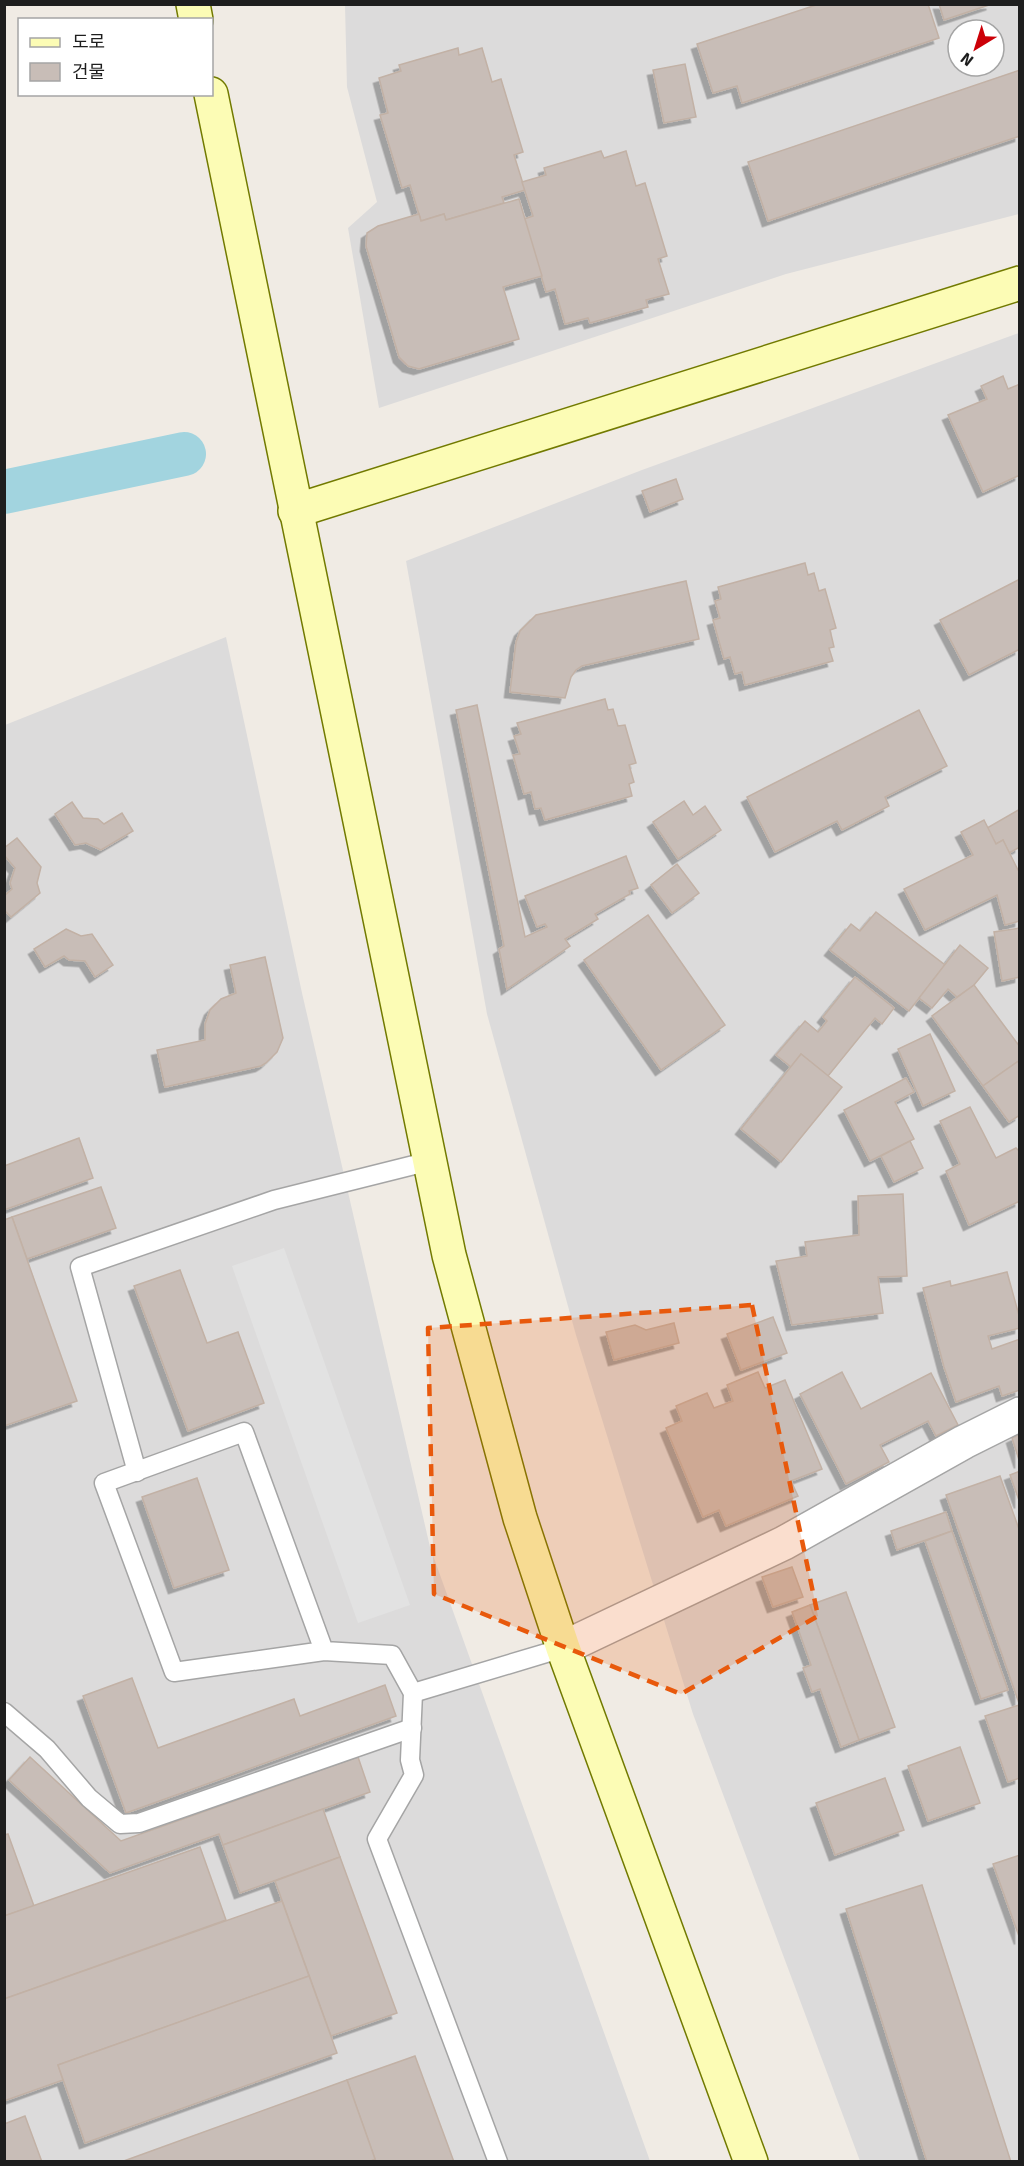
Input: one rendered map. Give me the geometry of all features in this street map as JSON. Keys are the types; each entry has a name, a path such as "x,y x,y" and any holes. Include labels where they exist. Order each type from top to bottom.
{"main road":[{"path":"211,96 449,1255 520,1518 563,1648 752,2162"},
{"path":"296,511 1020,283"}],"street":[{"path":"563,1648 784,1543 964,1442 1020,1414"}],"lane":[{"path":"137,1472 80,1267 274,1200 430,1161"},
{"path":"324,1651 244,1432 104,1483 174,1672 324,1651 392,1655 413,1694 410,1760 414,1775 377,1839 498,2162"},
{"path":"413,1694 563,1648"},
{"path":"4,1712 47,1749 90,1798 120,1824 139,1822 412,1728"}],"highlighted area":[{"path":"752,1305 818,1616 681,1694 434,1594 428,1328"}],"shaded area":[{"path":"345,5 1019,5 1019,214 786,274 379,408 348,228 377,202 347,87"},
{"path":"1019,333 1019,2161 860,2161 693,1714 576,1335 487,1014 406,561 642,470"},
{"path":"226,637 302,993 430,1547 650,2161 5,2162 5,725"},
{"path":"284,1248 410,1605 358,1623 232,1266"}],"building":[{"path":"819,4 928,4 939,38 742,103 737,86 713,93 697,44"},
{"path":"939,4 992,4 946,18 944,20"},
{"path":"458,48 459,55 482,48 492,82 501,79 523,152 514,155 525,190 502,197 504,203 446,220 444,214 421,221 410,185 402,188 380,115 388,113 379,78 401,71 399,65"},
{"path":"685,64 696,117 664,123 653,70"},
{"path":"1020,70 1020,136 768,221 748,162 996,78 1006,78 1006,75"},
{"path":"601,151 604,158 626,151 636,186 645,183 667,256 658,259 669,294 646,300 648,307 590,323 588,318 565,324 555,289 546,292 524,219 533,216 522,182 546,175 544,168"},
{"path":"519,199 542,276 503,287 519,339 419,369 408,366 399,357 366,246 367,233 378,226 419,214 421,221 444,214 446,220"},
{"path":"1003,376 1008,389 1020,384 1020,475 983,492 948,415 987,399 981,386"},
{"path":"676,479 683,499 650,512 642,491"},
{"path":"805,563 808,575 814,573 819,591 825,589 836,628 830,630 834,647 829,648 833,661 745,685 742,672 735,674 730,657 724,659 713,620 720,618 715,601 721,599 718,587"},
{"path":"1020,579 1020,649 969,675 940,620"},
{"path":"686,581 699,639 582,666 571,677 565,698 510,692 516,642 520,631 536,615"},
{"path":"605,699 608,710 613,709 618,726 625,725 636,763 629,765 634,782 629,784 632,796 545,820 541,808 535,809 531,792 524,794 513,755 520,754 514,736 521,734 517,723"},
{"path":"477,705 525,937 547,927 545,924 537,927 525,896 626,856 638,888 629,891 630,894 595,914 598,919 565,939 570,946 507,989 499,949 504,946 456,710"},
{"path":"919,710 947,766 885,797 889,806 842,830 837,821 775,852 747,797"},
{"path":"684,801 693,815 705,806 721,830 678,859 653,822"},
{"path":"72,802 83,818 98,819 104,824 122,813 133,831 101,850 86,843 75,845 55,814"},
{"path":"1020,809 1020,847 1009,853 1003,840 996,844 987,828"},
{"path":"984,820 996,844 1003,840 1020,870 1020,921 1005,925 997,895 925,930 904,889 973,855 961,832"},
{"path":"17,838 41,867 37,883 40,893 11,917 4,910 4,896 12,889 10,883 15,868 4,855 4,848"},
{"path":"677,864 699,893 672,913 651,885"},
{"path":"876,912 945,965 909,1011 830,950 851,924 860,931"},
{"path":"648,915 725,1025 661,1070 584,960"},
{"path":"1020,928 1020,977 1002,981 994,932"},
{"path":"66,929 81,936 92,934 113,965 95,977 85,961 69,960 64,956 45,967 34,949"},
{"path":"960,945 988,968 974,985 957,997 948,989 932,1008 919,998"},
{"path":"265,957 283,1038 277,1052 261,1066 165,1087 157,1050 205,1040 205,1024 210,1010 221,999 236,993 230,965"},
{"path":"855,977 894,1008 882,1024 875,1018 828,1076 801,1054 791,1067 776,1055 805,1021 818,1032 827,1021 823,1017"},
{"path":"974,985 1020,1047 1020,1060 983,1086 932,1016"},
{"path":"930,1034 955,1091 923,1106 898,1049"},
{"path":"801,1054 842,1087 781,1162 741,1129"},
{"path":"1020,1060 1020,1115 1009,1122 983,1086"},
{"path":"906,1078 914,1092 895,1102 914,1139 870,1161 844,1110"},
{"path":"970,1107 996,1158 1016,1148 1020,1152 1020,1201 969,1225 946,1171 960,1164 940,1121"},
{"path":"79,1138 93,1178 4,1210 4,1166"},
{"path":"910,1141 923,1168 894,1182 881,1156"},
{"path":"101,1187 116,1228 27,1259 12,1217"},
{"path":"903,1194 907,1276 878,1277 883,1313 792,1325 776,1261 807,1256 805,1242 859,1235 858,1196"},
{"path":"12,1217 77,1401 4,1426 4,1220"},
{"path":"180,1270 207,1343 238,1332 264,1403 188,1431 134,1286"},
{"path":"1007,1272 1020,1319 1020,1328 988,1336 992,1349 1020,1339 1020,1390 1002,1396 999,1386 956,1402 923,1288 950,1281 951,1286"},
{"path":"773,1317 787,1353 741,1370 727,1334"},
{"path":"674,1323 679,1343 614,1360 606,1332 635,1325 646,1330"},
{"path":"758,1372 765,1388 785,1380 822,1469 791,1481 798,1496 726,1526 719,1510 703,1517 666,1428 682,1421 676,1406 707,1393 714,1408 733,1401 727,1385"},
{"path":"842,1372 861,1409 931,1373 958,1425 936,1436 928,1421 880,1445 889,1462 846,1484 800,1394"},
{"path":"1020,1434 1020,1463 1012,1438"},
{"path":"1020,1471 1020,1503 1010,1475"},
{"path":"1000,1476 1020,1532 1020,1706 946,1495"},
{"path":"197,1478 229,1570 174,1588 142,1497"},
{"path":"946,1512 952,1531 897,1550 891,1531"},
{"path":"952,1531 1008,1690 981,1699 925,1541"},
{"path":"792,1567 803,1597 773,1607 762,1577"},
{"path":"846,1592 895,1727 859,1740 810,1605"},
{"path":"810,1605 859,1740 841,1747 820,1689 812,1692 803,1668 811,1665 792,1612"},
{"path":"132,1678 158,1748 294,1699 300,1716 385,1685 396,1716 126,1813 83,1696"},
{"path":"1019,1705 1020,1778 1008,1782 985,1716"},
{"path":"960,1747 980,1803 928,1821 908,1766"},
{"path":"30,1757 121,1841 358,1757 370,1792 223,1845 219,1834 110,1873 9,1780"},
{"path":"885,1778 904,1830 835,1855 816,1803"},
{"path":"323,1809 340,1857 240,1893 223,1845"},
{"path":"8,1834 34,1906 4,1916 4,1835"},
{"path":"200,1847 226,1920 4,1999 4,1916"},
{"path":"1020,1855 1020,1939 993,1864"},
{"path":"340,1857 397,2013 331,2036 275,1881"},
{"path":"922,1885 1011,2162 927,2162 846,1909"},
{"path":"282,1901 309,1976 58,2065 63,2080 4,2101 4,1999"},
{"path":"309,1976 337,2053 85,2143 58,2065"},
{"path":"415,2056 454,2162 376,2162 347,2080"},
{"path":"347,2080 375,2159 369,2162 121,2162"},
{"path":"25,2116 42,2162 4,2162 4,2124"}],"waterway":[{"path":"4,492 184,454"}]}
